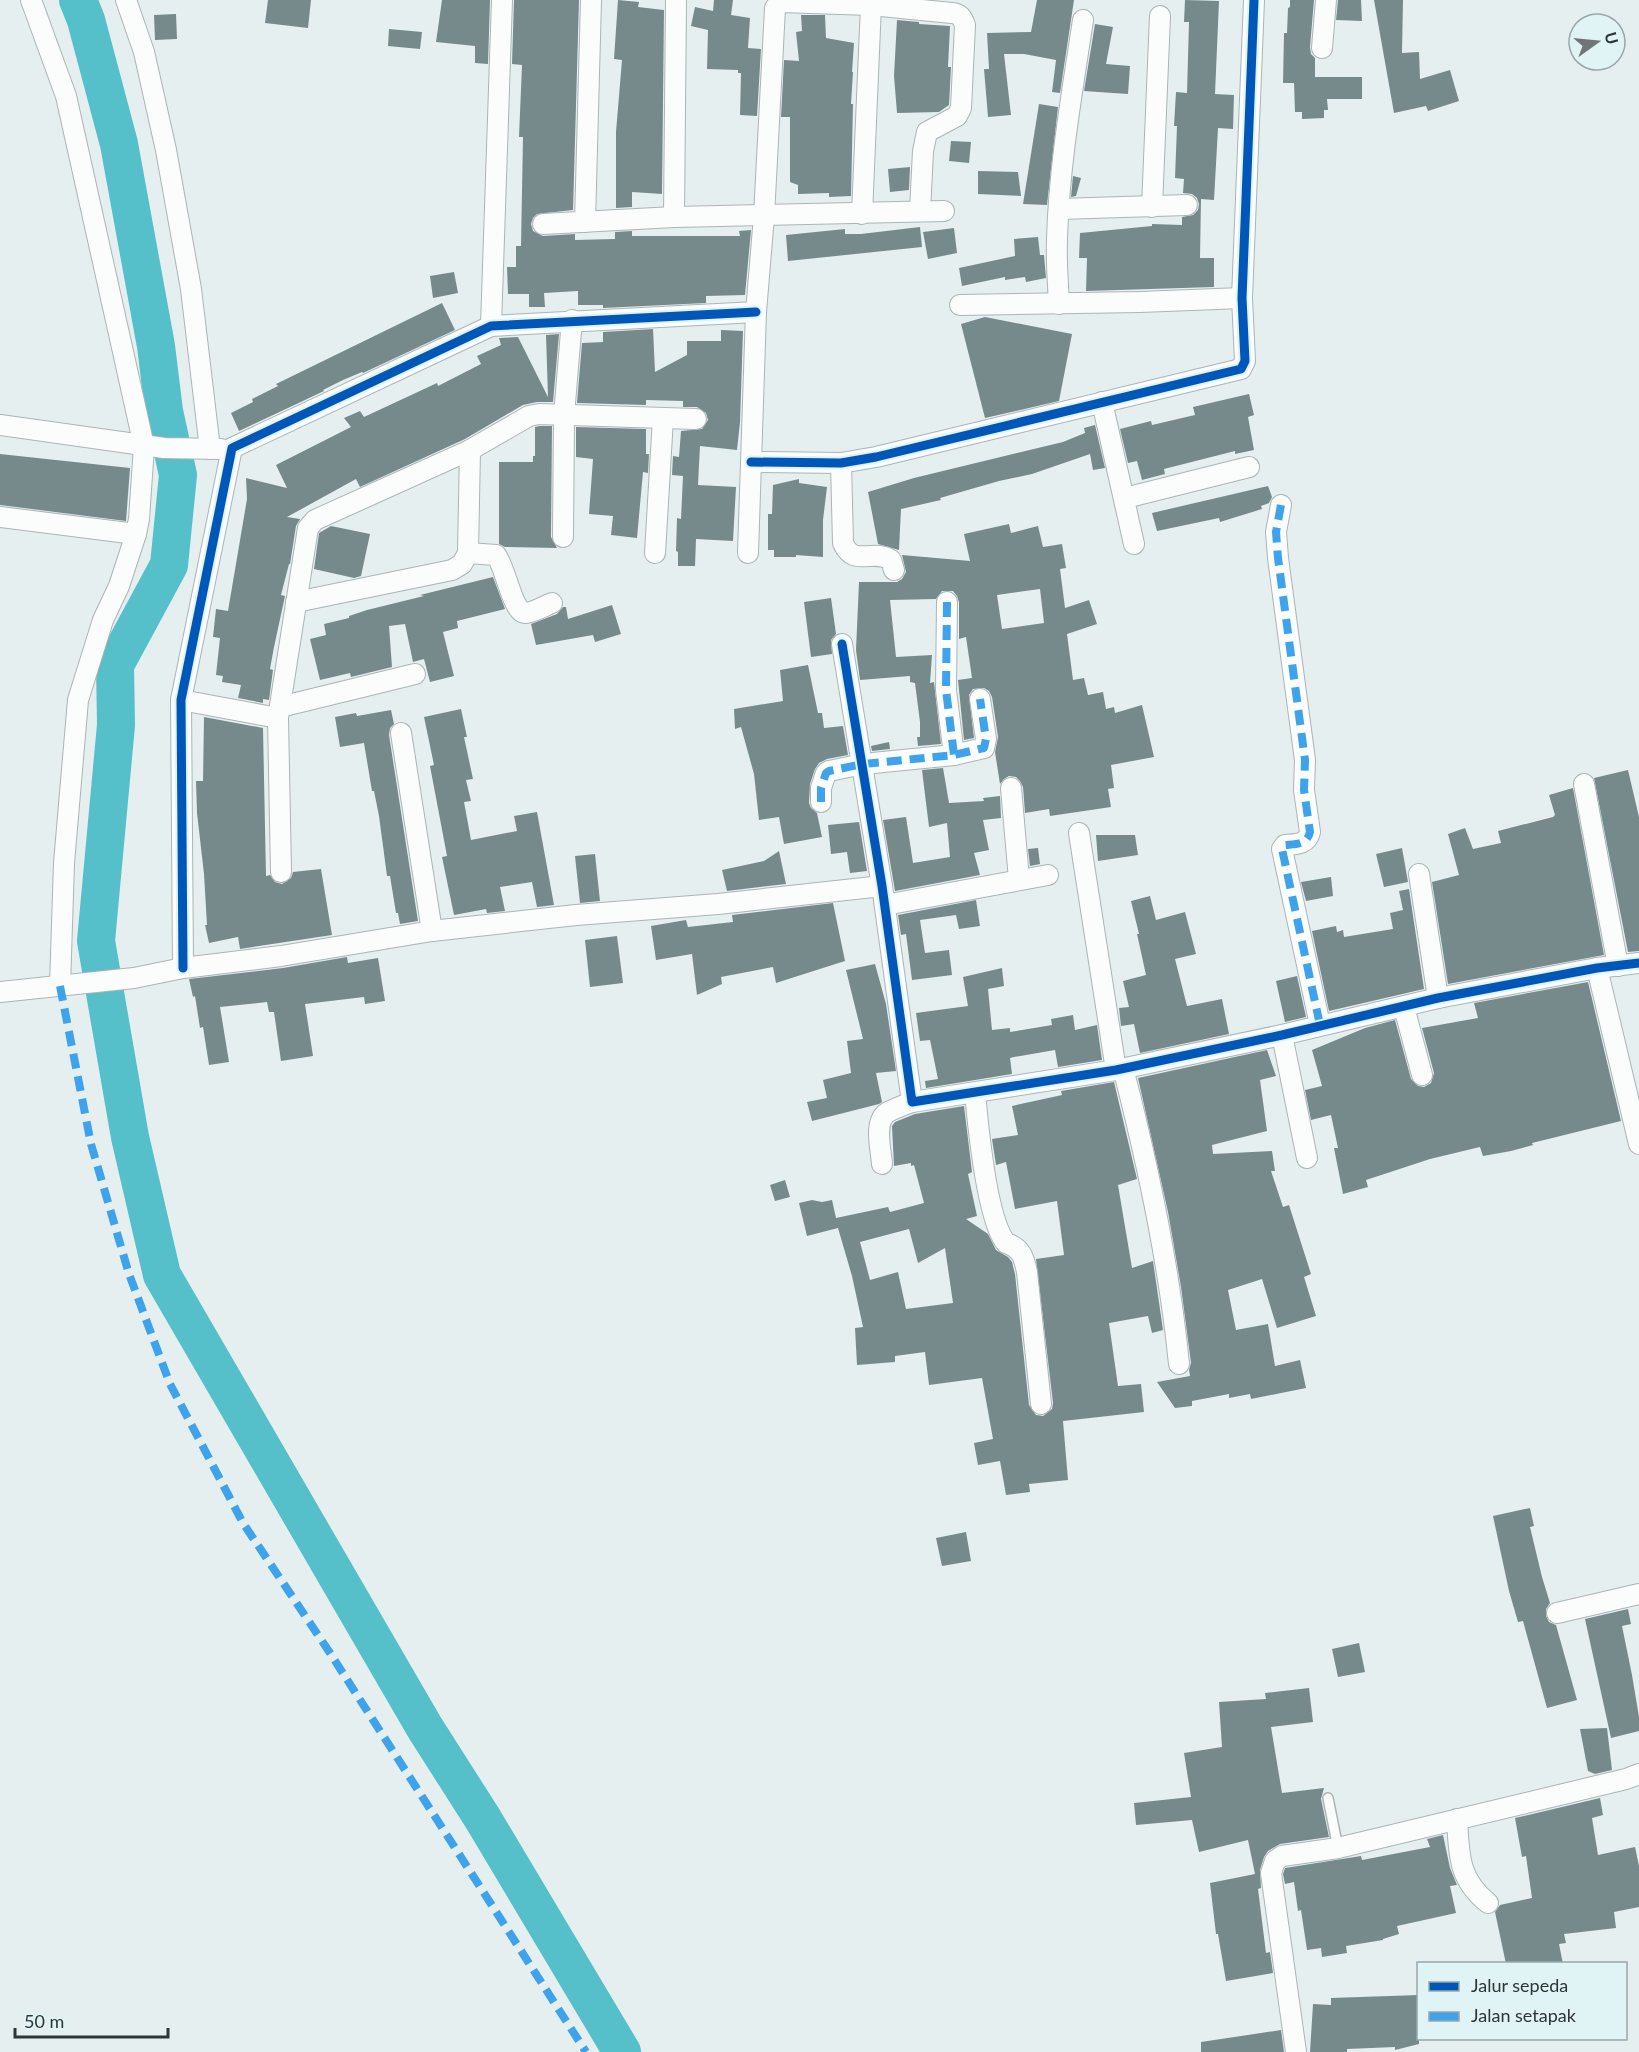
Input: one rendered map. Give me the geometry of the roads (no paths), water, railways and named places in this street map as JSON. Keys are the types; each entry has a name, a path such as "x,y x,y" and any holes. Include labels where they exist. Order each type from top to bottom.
{"street":[{"path":"31,0 66,96 154,447 136,534 119,586 104,620 78,700 64,863 60,986"},
{"path":"126,0 153,87 191,289 201,449"},
{"path":"491,326 502,0"},
{"path":"585,222 591,0"},
{"path":"674,217 676,0"},
{"path":"751,462 841,463 876,457 1241,369 1245,361 1242,298 1254,0"},
{"path":"1322,48 1326,0"},
{"path":"748,553 756,312 777,4 783,1 871,5 958,14 965,25 961,108 957,116 927,132 923,151 920,212"},
{"path":"861,214 871,5"},
{"path":"1152,207 1160,15"},
{"path":"1059,304 1057,241 1059,209 1066,133 1083,20"},
{"path":"1059,209 1187,205"},
{"path":"543,224 674,217 944,211"},
{"path":"960,305 1242,298"},
{"path":"0,425 154,447 232,448 491,326 756,312"},
{"path":"563,537 564,415 572,320"},
{"path":"1102,402 1134,544"},
{"path":"281,872 279,712 306,534 315,520 470,450 529,416 539,414 696,419"},
{"path":"655,553 663,418"},
{"path":"157,973 181,700 232,448"},
{"path":"296,602 452,570 462,564 468,553 470,450"},
{"path":"841,463 843,543 847,552 854,557 882,555 891,560 894,570"},
{"path":"1125,498 1249,468"},
{"path":"1281,505 1276,532 1278,558 1305,759 1304,790 1310,832 1303,843 1281,848 1320,1025"},
{"path":"0,517 136,534"},
{"path":"468,553 496,555 504,568 516,607 521,612 526,613 552,603"},
{"path":"947,602 946,690 954,755"},
{"path":"842,644 884,896 912,1102"},
{"path":"181,700 279,712 415,674"},
{"path":"821,802 821,788 826,773 863,764 954,755 981,749 986,744 980,699"},
{"path":"401,733 432,931"},
{"path":"1584,784 1618,966"},
{"path":"1011,788 1019,879"},
{"path":"1080,833 1119,1069 1144,1150 1159,1219 1179,1364"},
{"path":"1419,874 1438,998"},
{"path":"0,992 86,984 281,956 432,931 576,915 741,902 884,896 1048,875"},
{"path":"882,1164 879,1134 882,1117 886,1112 912,1102 1119,1069 1282,1035 1438,998 1597,968 1639,963"},
{"path":"1597,968 1639,1144"},
{"path":"1404,1007 1422,1075"},
{"path":"1282,1035 1307,1158"},
{"path":"975,1093 982,1151 997,1229 1006,1243 1015,1246 1020,1251 1028,1272 1041,1404"},
{"path":"1557,1613 1639,1594"},
{"path":"1296,2052 1271,1874 1275,1861 1282,1856 1338,1848 1639,1774"},
{"path":"1457,1818 1459,1860 1469,1884 1476,1894 1488,1903"}],"lane":[{"path":"1328,1798 1338,1848"}],"waterway":[{"path":"78,0 86,20 119,144 156,346 164,411 178,475 169,565 115,665 116,725 96,941 130,1137 162,1275 425,1728 483,1819 622,2052"}]}
